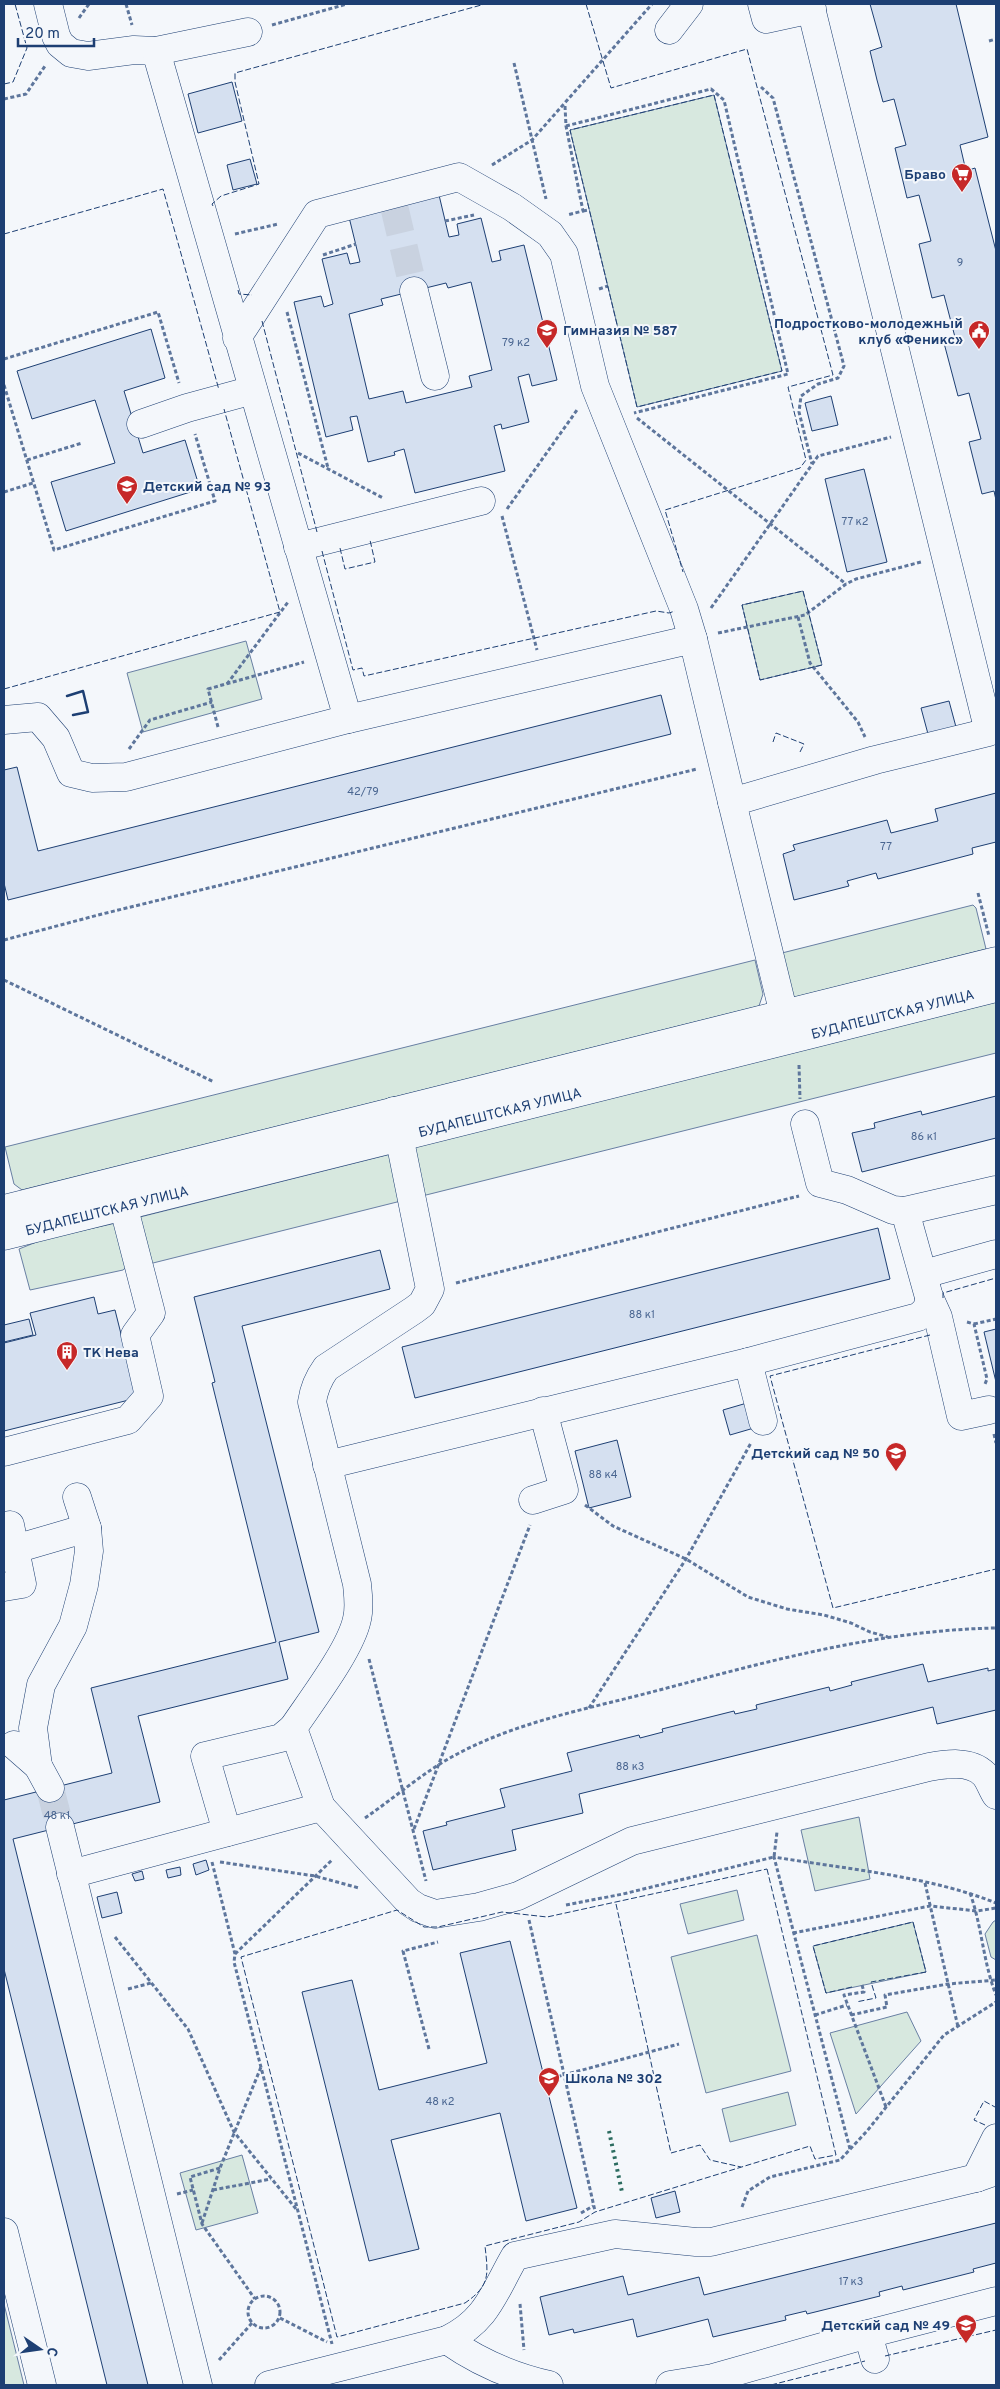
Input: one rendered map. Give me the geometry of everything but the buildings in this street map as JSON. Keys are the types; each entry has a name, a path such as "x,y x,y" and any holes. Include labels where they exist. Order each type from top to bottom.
{"street":[{"path":"48,4 56,36 60,44 71,53 88,56 134,50 156,51 248,32"},
{"path":"669,30 689,4"},
{"path":"732,802 875,760 988,732 811,6 766,19 762,4"},
{"path":"156,51 167,96 211,242 348,719"},
{"path":"238,338 317,214 393,200 459,177 512,207 550,234 558,244 564,254 595,386 684,609 693,639 787,1027"},
{"path":"414,291 435,376"},
{"path":"142,424 187,408 253,390"},
{"path":"298,547 481,501"},
{"path":"4,720 38,717 56,738 71,773 92,778 126,777 348,719 693,639"},
{"name":"БУДАПЕШТСКАЯ УЛИЦА","path":"5,1202 120,1193 399,1137 787,1027 996,961"},
{"name":"БУДАПЕШТСКАЯ УЛИЦА","path":"4,1236 120,1193 394,1111 787,1027 996,988"},
{"path":"227,1832 206,1756 282,1738 293,1728 347,1645 358,1618 357,1584 312,1402 319,1378 326,1368 422,1304 430,1290 394,1111"},
{"path":"802,1112 820,1183 847,1190 893,1210 905,1211 996,1190"},
{"path":"4,1452 128,1420 149,1396 135,1335 151,1313 120,1193"},
{"path":"905,1211 926,1285 938,1317 961,1416 989,1410"},
{"path":"926,1285 996,1254"},
{"path":"327,1466 543,1411 748,1362 918,1317 926,1311 926,1285"},
{"path":"748,1362 763,1421"},
{"path":"533,1500 564,1490 543,1411"},
{"path":"44,1777 17,1740 41,1685 73,1626 79,1609 89,1551 87,1528 77,1496"},
{"path":"4,1588 22,1584 9,1538 87,1528"},
{"path":"293,1728 320,1807 345,1848 409,1902 418,1908 435,1914 479,1907 518,1896 632,1841 947,1764 974,1767 984,1774 996,1795"},
{"path":"71,1874 320,1807"},
{"path":"60,1828 198,2385"},
{"path":"269,2385 447,2340 474,2324 485,2311 515,2256 615,2234 711,2242 986,2175 996,2138"},
{"path":"4,2232 42,2385"},
{"path":"670,2385 871,2346 996,2301"},
{"path":"447,2340 468,2354 538,2382"}],"path":[{"path":"248,32 347,4"},
{"path":"459,177 483,170 532,140 565,105 652,4"},
{"path":"989,41 996,39"},
{"path":"514,63 547,201"},
{"path":"761,87 773,98 844,366 838,378 818,384 801,396 799,412 812,464"},
{"path":"566,126 710,89 724,100 788,374 632,414"},
{"path":"565,105 566,126 583,211"},
{"path":"558,244 551,218 589,210"},
{"path":"211,242 317,214"},
{"path":"446,221 484,214"},
{"path":"269,290 284,302 328,468"},
{"path":"4,359 158,312 215,501 54,550 4,385"},
{"path":"543,675 502,516 595,386"},
{"path":"629,408 632,414 846,584"},
{"path":"693,639 700,625 818,456 916,431"},
{"path":"265,434 418,517"},
{"path":"27,460 82,443"},
{"path":"4,492 33,482"},
{"path":"693,639 805,615 846,584 856,579 944,556"},
{"path":"227,684 288,602 311,592"},
{"path":"798,617 810,663 858,722 875,760"},
{"path":"224,752 208,689 330,655"},
{"path":"109,778 150,720 212,702"},
{"path":"4,940 102,914 700,768"},
{"path":"978,893 990,940 996,938"},
{"path":"4,980 214,1082"},
{"path":"800,1068 802,1112"},
{"path":"430,1290 805,1194 820,1183"},
{"path":"974,1324 996,1319"},
{"path":"589,1708 686,1559 763,1421"},
{"path":"564,1490 613,1526 686,1559 748,1597 786,1609 824,1615 851,1623 870,1632 891,1637"},
{"path":"414,1829 531,1523 533,1500"},
{"path":"235,1954 345,1848 359,1823 437,1765 502,1733 589,1708 777,1660 891,1637 961,1628 996,1628"},
{"path":"368,1653 427,1882"},
{"path":"781,1804 774,1857 850,2149"},
{"path":"559,1906 623,1894 774,1857 925,1883 970,1893 996,1903"},
{"path":"280,2318 332,2345 234,1962 235,1954 212,1861 314,1876 360,1888"},
{"path":"925,1883 958,2027"},
{"path":"970,1893 977,1911 991,1982 996,1994"},
{"path":"793,1933 930,1906 977,1911 996,1908"},
{"path":"520,1920 528,1918 600,2236"},
{"path":"112,1934 188,2029 234,2132 298,2211"},
{"path":"429,2049 403,1951 440,1942"},
{"path":"851,2015 887,2007 885,1995 948,1984 991,1982 996,1980"},
{"path":"126,1990 151,1983"},
{"path":"862,1985 864,1992 844,1995 886,2107"},
{"path":"742,2234 740,2211 748,2191 770,2177 840,2160 944,2035 996,2002"},
{"path":"815,2015 847,2005"},
{"path":"545,2080 679,2044"},
{"path":"202,2224 220,2168 261,2067"},
{"path":"220,2168 190,2177 202,2224 255,2299"},
{"path":"212,2190 271,2179"},
{"path":"263,2296 271,2297 277,2302 281,2310 280,2318 270,2328 258,2327 252,2323 248,2310 255,2299 263,2296"},
{"path":"520,2303 538,2382"},
{"path":"198,2385 252,2323"}],"shaded area":[{"path":"714,95 782,371 637,407 570,130"},
{"path":"803,591 822,665 760,680 742,605"},
{"path":"246,641 262,699 143,732 127,673"},
{"path":"973,905 976,908 986,949 792,998 778,954"},
{"path":"755,960 763,994 759,1006 22,1190 14,1184 5,1147"},
{"path":"996,1002 996,1053 422,1196 412,1148"},
{"path":"391,1154 401,1201 149,1264 136,1218"},
{"path":"116,1223 130,1264 123,1270 30,1290 19,1249 44,1239"},
{"path":"859,1817 870,1879 815,1891 801,1830"},
{"path":"737,1890 744,1920 688,1934 680,1904"},
{"path":"996,1920 996,1960 991,1957 985,1934"},
{"path":"913,1922 926,1972 826,1993 813,1946"},
{"path":"757,1935 791,2071 706,2093 671,1957"},
{"path":"907,2012 921,2041 856,2114 830,2033"},
{"path":"788,2092 796,2125 730,2142 722,2109"},
{"path":"242,2155 258,2213 196,2230 180,2173"},
{"path":"4,2304 24,2385 4,2385"}],"tunnel":[{"path":"394,206 414,291"},
{"path":"50,1788 60,1827"}],"hedge":[{"path":"609,2131 622,2192"}],"fence":[{"path":"4,84 13,82 27,48 15,4"},
{"path":"213,206 212,204 221,196 259,184 235,82 235,73 485,4"},
{"path":"586,4 611,88 747,49 833,375 788,387 806,460 800,468 665,510 683,572"},
{"path":"714,95 782,371 637,407 570,130 714,95"},
{"path":"4,234 163,189 219,390"},
{"path":"238,290 239,294 252,295"},
{"path":"262,321 317,532"},
{"path":"4,689 280,612 224,409"},
{"path":"340,548 345,569 375,562 370,540"},
{"path":"322,551 353,670 362,668 364,676 656,611 669,613 675,611"},
{"path":"803,591 822,665 760,680 742,605 803,591"},
{"path":"773,742 776,733 804,744 800,752"},
{"path":"943,1298 943,1293 996,1278"},
{"path":"930,1335 770,1376 833,1608 996,1569"},
{"path":"767,1869 836,2155 815,2159 810,2146 595,2212 579,2222 485,2246 487,2272 484,2284 465,2303 337,2337 241,1957 397,1910 424,1927 438,1927 502,1912 547,1917 767,1869"},
{"path":"616,1904 671,2153 700,2145 710,2160 741,2167"},
{"path":"852,1987 826,1993 813,1946 913,1922 926,1972 871,1982 876,1998 856,2002"},
{"path":"985,2125 974,2120 984,2101 995,2107"},
{"path":"885,2356 996,2330"},
{"path":"771,2385 865,2361"}],"wall":[{"path":"67,696 83,691 88,712 73,715"}],"place":[{"name":"Браво","path":"962,193"},
{"name":"Гимназия № 587","path":"547,349"},
{"name":"Подростково-молодежный клуб «Феникс»","path":"979,350"},
{"name":"Детский сад № 93","path":"127,505"},
{"name":"ТК Нева","path":"67,1371"},
{"name":"Детский сад № 50","path":"896,1472"},
{"name":"Школа № 302","path":"549,2097"},
{"name":"Детский сад № 49","path":"966,2344"}]}
